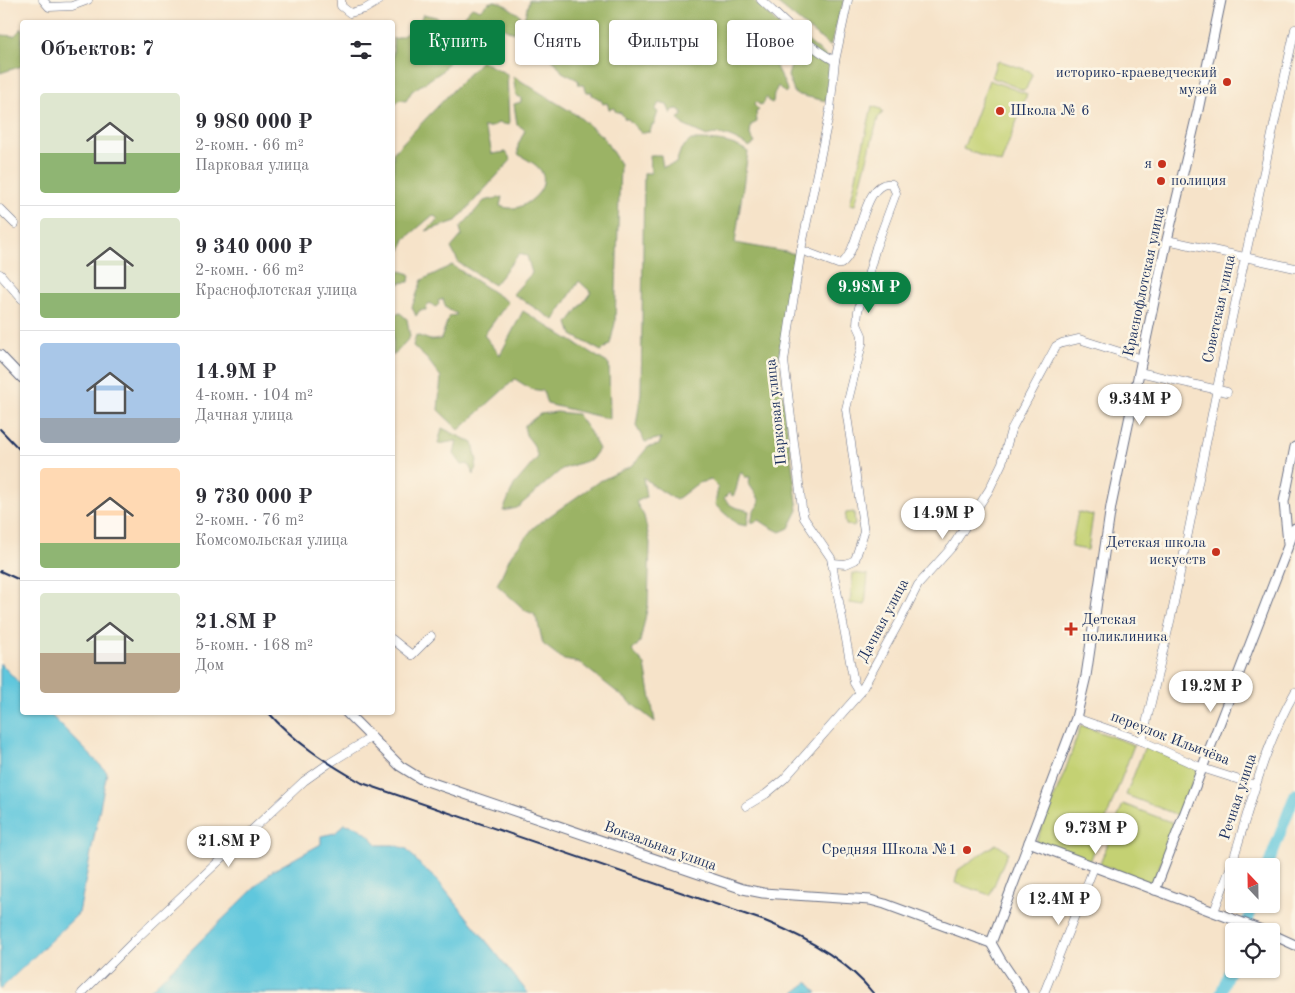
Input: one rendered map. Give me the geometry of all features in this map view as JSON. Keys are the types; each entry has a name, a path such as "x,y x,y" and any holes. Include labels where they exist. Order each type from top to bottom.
{"main road":[{"name":"Краснофлотская улица","path":"991,943 1076,718 1087,667 1112,506 1139,372 1221,0"},
{"path":"0,355 20,376"},
{"path":"1288,546 1284,502 1295,447"},
{"path":"1155,890 1295,528"},
{"name":"Вокзальная улица","path":"349,715 400,766 421,779 659,859 718,882 763,893 840,897 885,904 991,943"},
{"path":"1029,842 1243,923"},
{"path":"1280,938 1295,945"},
{"path":"991,943 1023,993"}],"street":[{"path":"43,0 49,7 72,6 88,0"},
{"path":"340,0 341,6 350,12 365,9 380,0"},
{"path":"761,0 800,35 835,61"},
{"name":"Парковая улица","path":"848,0 835,61 830,110 801,250 784,362 804,518 831,558 854,683 860,693"},
{"name":"Советская улица","path":"1142,741 1172,613 1217,390 1295,29"},
{"path":"801,250 838,264 844,263 873,192 888,183 892,184 896,193 876,247 858,310 857,324 862,335 862,344 846,409 864,532 855,560 846,564 832,564"},
{"path":"0,210 15,224"},
{"path":"1167,240 1295,268"},
{"path":"0,274 20,297"},
{"name":"Дачная улица","path":"746,806 766,794 784,779 860,693 918,585 952,547 989,490 1002,462 1011,430 1056,346 1079,339 1142,359"},
{"path":"1139,372 1227,392"},
{"path":"395,641 412,655 431,636"},
{"name":"Речная улица","path":"1214,912 1234,856 1254,785 1285,710 1295,692"},
{"name":"переулок Ильичёва","path":"1076,718 1142,741 1202,768 1254,785"},
{"path":"82,993 135,940 304,781 372,737"},
{"path":"1044,993 1094,867"}],"green space":[{"path":"529,0 753,0 774,20 727,20 727,65 776,65 787,91 785,93 778,86 773,102 771,103 766,97 764,103 760,105 756,102 754,105 759,110 756,112 757,122 751,125 750,135 755,143 749,147 740,141 723,135 712,134 707,136 683,125 678,118 682,116 682,112 678,109 672,110 671,114 667,105 659,103 655,110 658,112 655,125 652,125 650,132 641,133 622,114 615,111 614,108 609,109 607,103 603,104 601,100 592,95 592,92 587,92 583,85 579,85 578,80 562,72 557,65 599,65 599,20 524,20"},
{"path":"773,0 844,0 830,46 812,31 812,20 798,20"},
{"path":"495,1 502,3 520,15 518,20 515,20 514,33 505,28 505,20 460,20 472,7 480,10 488,3"},
{"path":"423,14 440,20 420,20"},
{"path":"410,29 410,65 446,65 441,72 412,91 406,101 400,100 395,105 395,39"},
{"path":"20,30 20,67 0,73 0,33 2,35 14,36"},
{"path":"812,45 826,56 830,72 826,101 795,94 788,76 791,65 812,65"},
{"path":"1000,61 1030,71 1032,75 1026,89 1023,90 993,78 992,75 996,63"},
{"path":"477,65 489,65 507,74 509,125 498,123 491,127 483,127 489,139 492,154 506,152 511,160 456,221 426,231 438,219 433,215 405,239 401,250 395,257 395,151"},
{"path":"513,76 578,116 603,137 620,164 615,323 610,344 601,351 572,335 568,323 591,292 579,281 554,320 513,294 532,273 527,256 519,254 494,285 459,263 451,248 462,235 460,228 484,201 502,197 500,206 516,208 530,201 542,188 543,177 539,168 518,154 518,145 525,130 517,124 514,104 521,102 521,98 516,95"},
{"path":"989,80 1027,94 1001,163 963,149"},
{"path":"872,106 881,109 883,112 878,118 855,205 850,204"},
{"path":"691,140 728,143 748,152 735,243 797,254 778,361 798,510 789,528 780,532 759,520 751,523 753,512 759,504 759,499 749,484 750,477 745,477 741,472 733,496 729,493 724,498 732,506 749,511 747,526 737,524 715,505 718,487 711,480 698,483 676,500 643,477 646,497 636,502 644,516 650,543 648,605 640,642 632,651 645,665 655,722 580,663 564,660 543,644 534,614 526,611 497,585 511,555 534,527 598,482 633,465 648,447 659,445 661,438 645,442 636,426 641,393 644,173 651,173 650,155 661,155 663,167 676,163 681,149"},
{"path":"452,265 508,302 484,335 500,355 523,311 609,364 610,419 547,404 543,391 531,389 515,379 459,430 438,410 441,377 427,359 413,346 416,335 430,340 441,339 449,316 457,314 446,308 443,299 438,301 439,304 436,307 430,303 426,306 426,310 420,310 416,316 412,307 422,280"},
{"path":"401,271 410,274 409,282 399,283 395,292 395,274"},
{"path":"400,313 407,319 410,337 395,354 395,315"},
{"path":"557,412 577,414 599,449 592,459 562,469 517,508 503,511 514,485 538,457 533,444 526,435 524,426 540,414"},
{"path":"442,428 473,443 477,461 474,475 468,464 462,465 454,454 457,441 438,444"},
{"path":"854,512 855,526 846,525 846,513"},
{"path":"1078,512 1093,515 1088,550 1071,547"},
{"path":"853,573 868,575 865,605 850,603"},
{"path":"1081,725 1134,745 1090,862 1036,842 1065,771"},
{"path":"1145,746 1198,768 1180,816 1126,795"},
{"path":"1123,804 1176,824 1152,885 1100,864"},
{"path":"996,844 1008,852 990,895 955,883 958,870"}],"water":[{"path":"0,663 20,684 20,715 51,715 107,772 79,913 0,990"},
{"path":"344,824 354,826 363,831 378,845 394,845 407,849 421,866 438,881 528,993 147,993 272,871 321,844 321,836 335,833"},
{"path":"808,982 817,993 794,993"}],"pier":[{"path":"317,842 319,844 271,869 145,993 270,869"},
{"path":"82,911 80,915 0,992 0,990"}],"waterway":[{"path":"1271,858 1295,794"},
{"path":"1247,923 1251,913"},
{"path":"1221,993 1227,978"}],"railway":[{"path":"0,429 20,450"},
{"path":"0,571 20,580"},
{"path":"271,715 289,733 312,751 362,783 765,921 795,934 838,959 873,993"}],"place":[{"name":"историко-краеведческий музей","path":"1227,82"},
{"name":"Школа № 6","path":"1000,111"},
{"name":"я","path":"1162,164"},
{"name":"полиция","path":"1161,181"},
{"name":"Детская школа искусств","path":"1216,552"},
{"name":"Детская поликлиника","path":"1071,629"},
{"name":"Средняя Школа №1","path":"967,850"}]}
